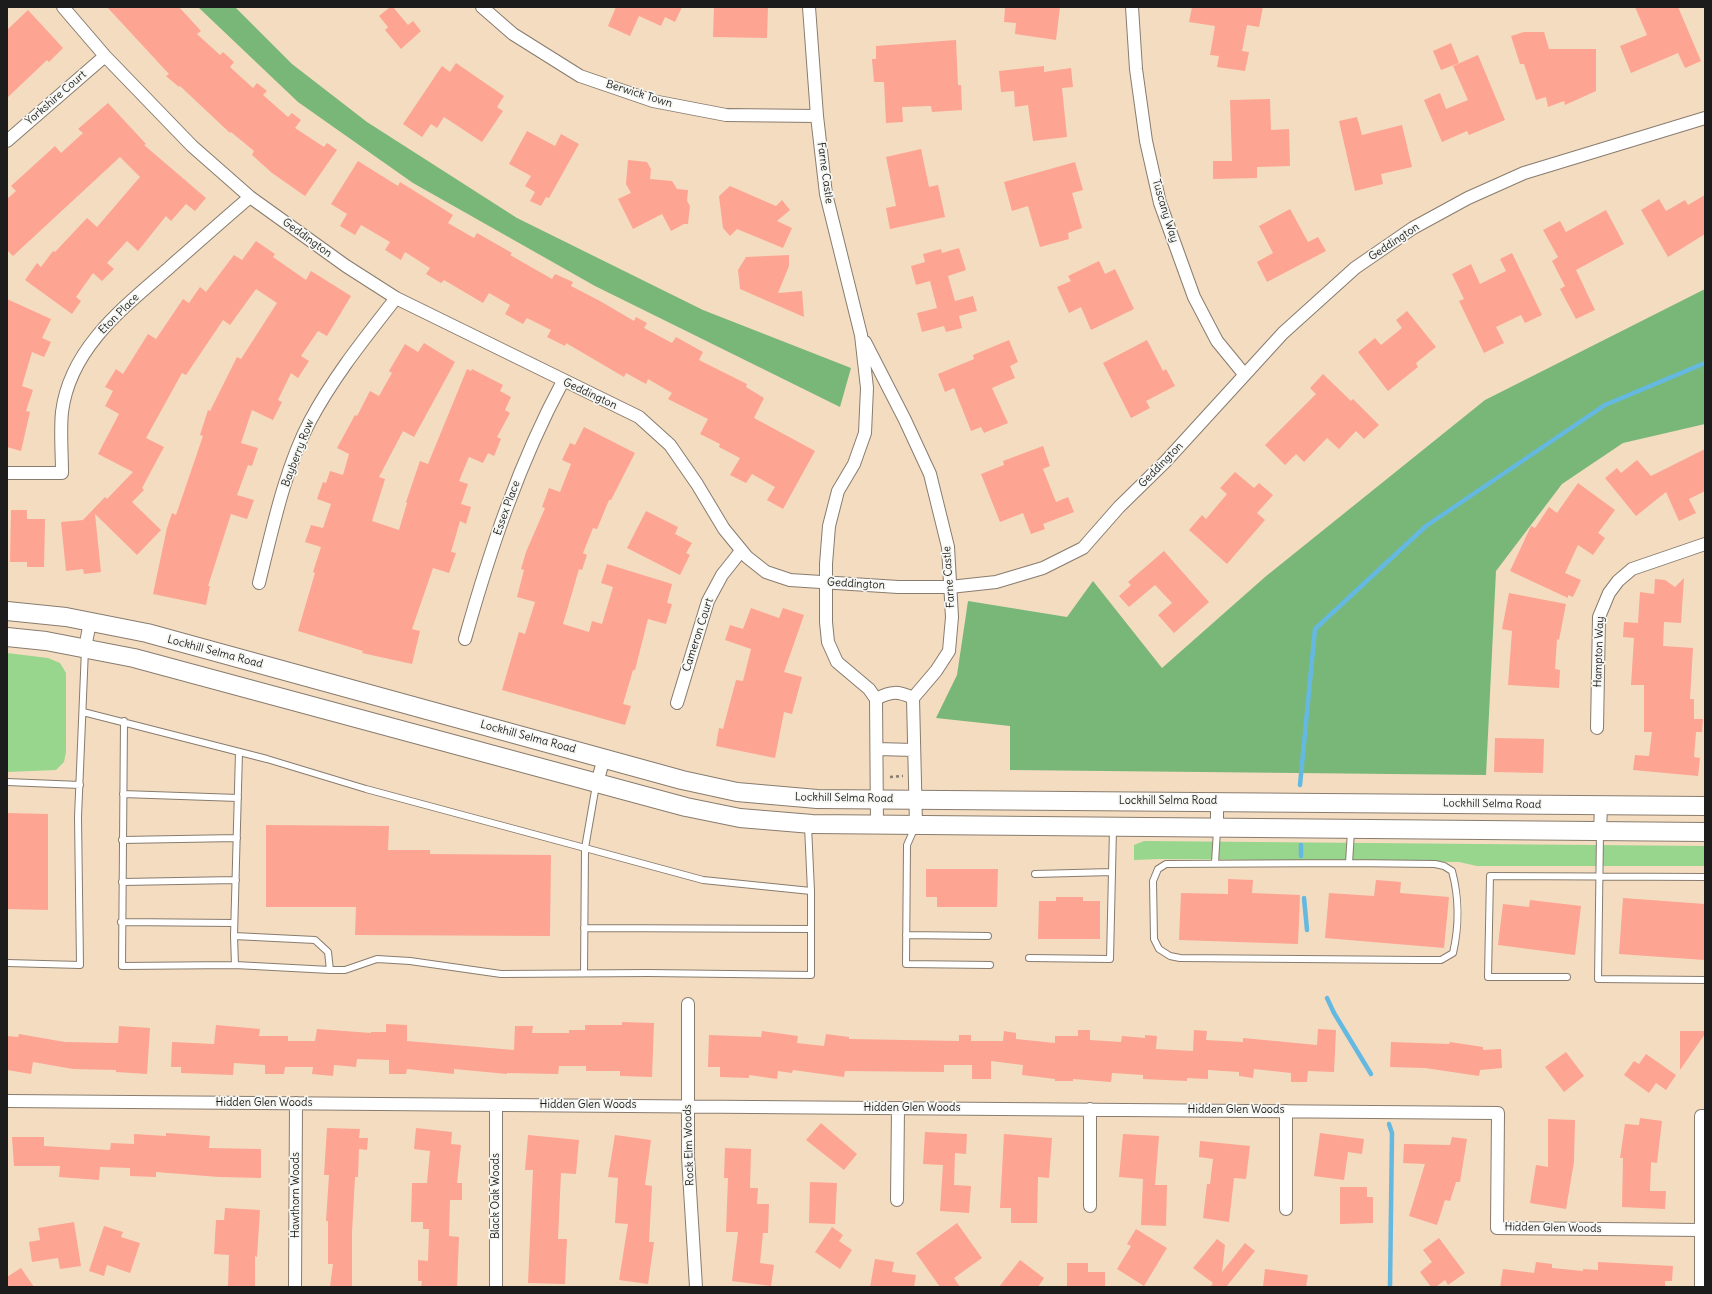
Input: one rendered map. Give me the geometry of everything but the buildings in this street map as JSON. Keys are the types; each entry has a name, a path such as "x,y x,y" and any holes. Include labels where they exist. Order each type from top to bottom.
{"main road":[{"name":"Lockhill Selma Road","path":"7,611 66,617 147,633 682,780 737,792 810,798 876,799 1705,806"},
{"path":"7,637 46,641 134,658 686,807 740,818 808,824 1705,832"}],"street":[{"name":"Geddington","path":"63,7 105,56 192,146 250,197 346,266 396,298 639,418 670,445 697,484 724,529 742,551 766,572 790,580 827,583 950,587 996,582 1043,568 1083,548 1119,507 1166,461 1283,333 1355,268 1419,225 1468,198 1524,173 1705,118"},
{"name":"Berwick Town","path":"482,7 513,34 580,76 653,101 726,115 817,116"},
{"name":"Farne Castle","path":"809,7 817,116 826,194 861,335 867,388 865,433 854,464 838,491 829,526 826,564 826,622 828,642 837,662 869,689 876,699"},
{"name":"Tuscany Way","path":"1132,7 1136,69 1146,141 1160,203 1194,297 1217,341 1244,374"},
{"name":"Yorkshire Court","path":"7,141 105,56"},
{"name":"Eton Place","path":"7,473 62,473 62,412 70,384 82,356 101,330 123,308 250,197"},
{"name":"Bayberry Row","path":"259,584 281,500 309,422 335,378 396,298"},
{"name":"Farne Castle","path":"861,335 902,413 930,474 948,547 952,617 949,651 936,671 913,698"},
{"name":"Essex Place","path":"465,639 481,581 521,469 533,441 564,382"},
{"name":"Hampton Way","path":"1598,728 1599,618 1609,593 1618,581 1632,569 1705,544"},
{"name":"Cameron Court","path":"677,703 708,601 722,576 742,551"},
{"path":"86,648 90,622"},
{"path":"877,825 876,699 888,693 903,693 913,698 914,799 916,825"},
{"path":"877,749 914,750"},
{"path":"597,783 604,758"},
{"path":"1217,801 1217,828"},
{"path":"1600,832 1601,806"},
{"name":"Rock Elm Woods","path":"688,1004 688,1157 696,1287"},
{"name":"Hidden Glen Woods","path":"7,1101 1498,1113 1498,1228 1702,1230"},
{"name":"Hawthorn Woods","path":"295,1287 296,1103"},
{"name":"Black Oak Woods","path":"496,1105 496,1287"},
{"path":"897,1200 898,1108"},
{"path":"1090,1109 1090,1206"},
{"path":"1286,1111 1286,1209"},
{"path":"1701,1287 1703,1116"}],"lane":[{"path":"7,963 80,965 80,785 86,648"},
{"path":"83,712 240,752 366,789 703,880 811,891"},
{"path":"124,722 121,922 122,966 235,965 345,970 377,959 410,961 500,974 584,973 811,975 811,891 808,824"},
{"path":"235,965 234,923 240,752"},
{"path":"7,782 80,785"},
{"path":"584,973 585,848 597,783"},
{"path":"123,794 238,798"},
{"path":"916,825 907,845 906,964 990,965"},
{"path":"1029,958 1110,959 1114,827"},
{"path":"1215,863 1217,828"},
{"path":"1349,863 1351,829"},
{"path":"1600,832 1598,978 1705,980"},
{"path":"122,840 237,838"},
{"path":"1349,863 1435,864 1444,866 1452,871 1456,889 1456,941 1453,953 1441,960 1180,958 1170,956 1159,949 1154,939 1153,881 1158,869 1166,864 1349,863"},
{"path":"1035,874 1112,872"},
{"path":"1567,977 1488,977 1490,876 1705,877"},
{"path":"122,882 236,880"},
{"path":"121,922 234,923"},
{"path":"584,928 811,929"},
{"path":"906,935 988,936"},
{"path":"234,936 315,940 328,952 330,970"}],"path":[{"path":"887,776 903,776"}],"green space":[{"path":"198,7 235,7 292,64 367,122 517,218 703,310 851,368 840,407 595,286 413,183 298,102"},
{"path":"1705,289 1705,424 1623,443 1562,484 1496,571 1486,775 1010,770 1010,726 936,718 957,675 968,601 1067,617 1093,581 1162,668 1265,577 1485,400"},
{"path":"7,653 48,658 60,663 66,673 66,752 64,762 56,770 7,772"},
{"path":"1144,841 1705,846 1705,866 1477,866 1459,862 1134,860 1134,845"}],"waterway":[{"path":"1300,785 1315,629 1426,526 1605,405 1705,363"},
{"path":"1301,845 1301,856"},
{"path":"1304,898 1307,930"},
{"path":"1327,998 1334,1013 1371,1074"},
{"path":"1389,1124 1392,1133 1390,1287"}]}
